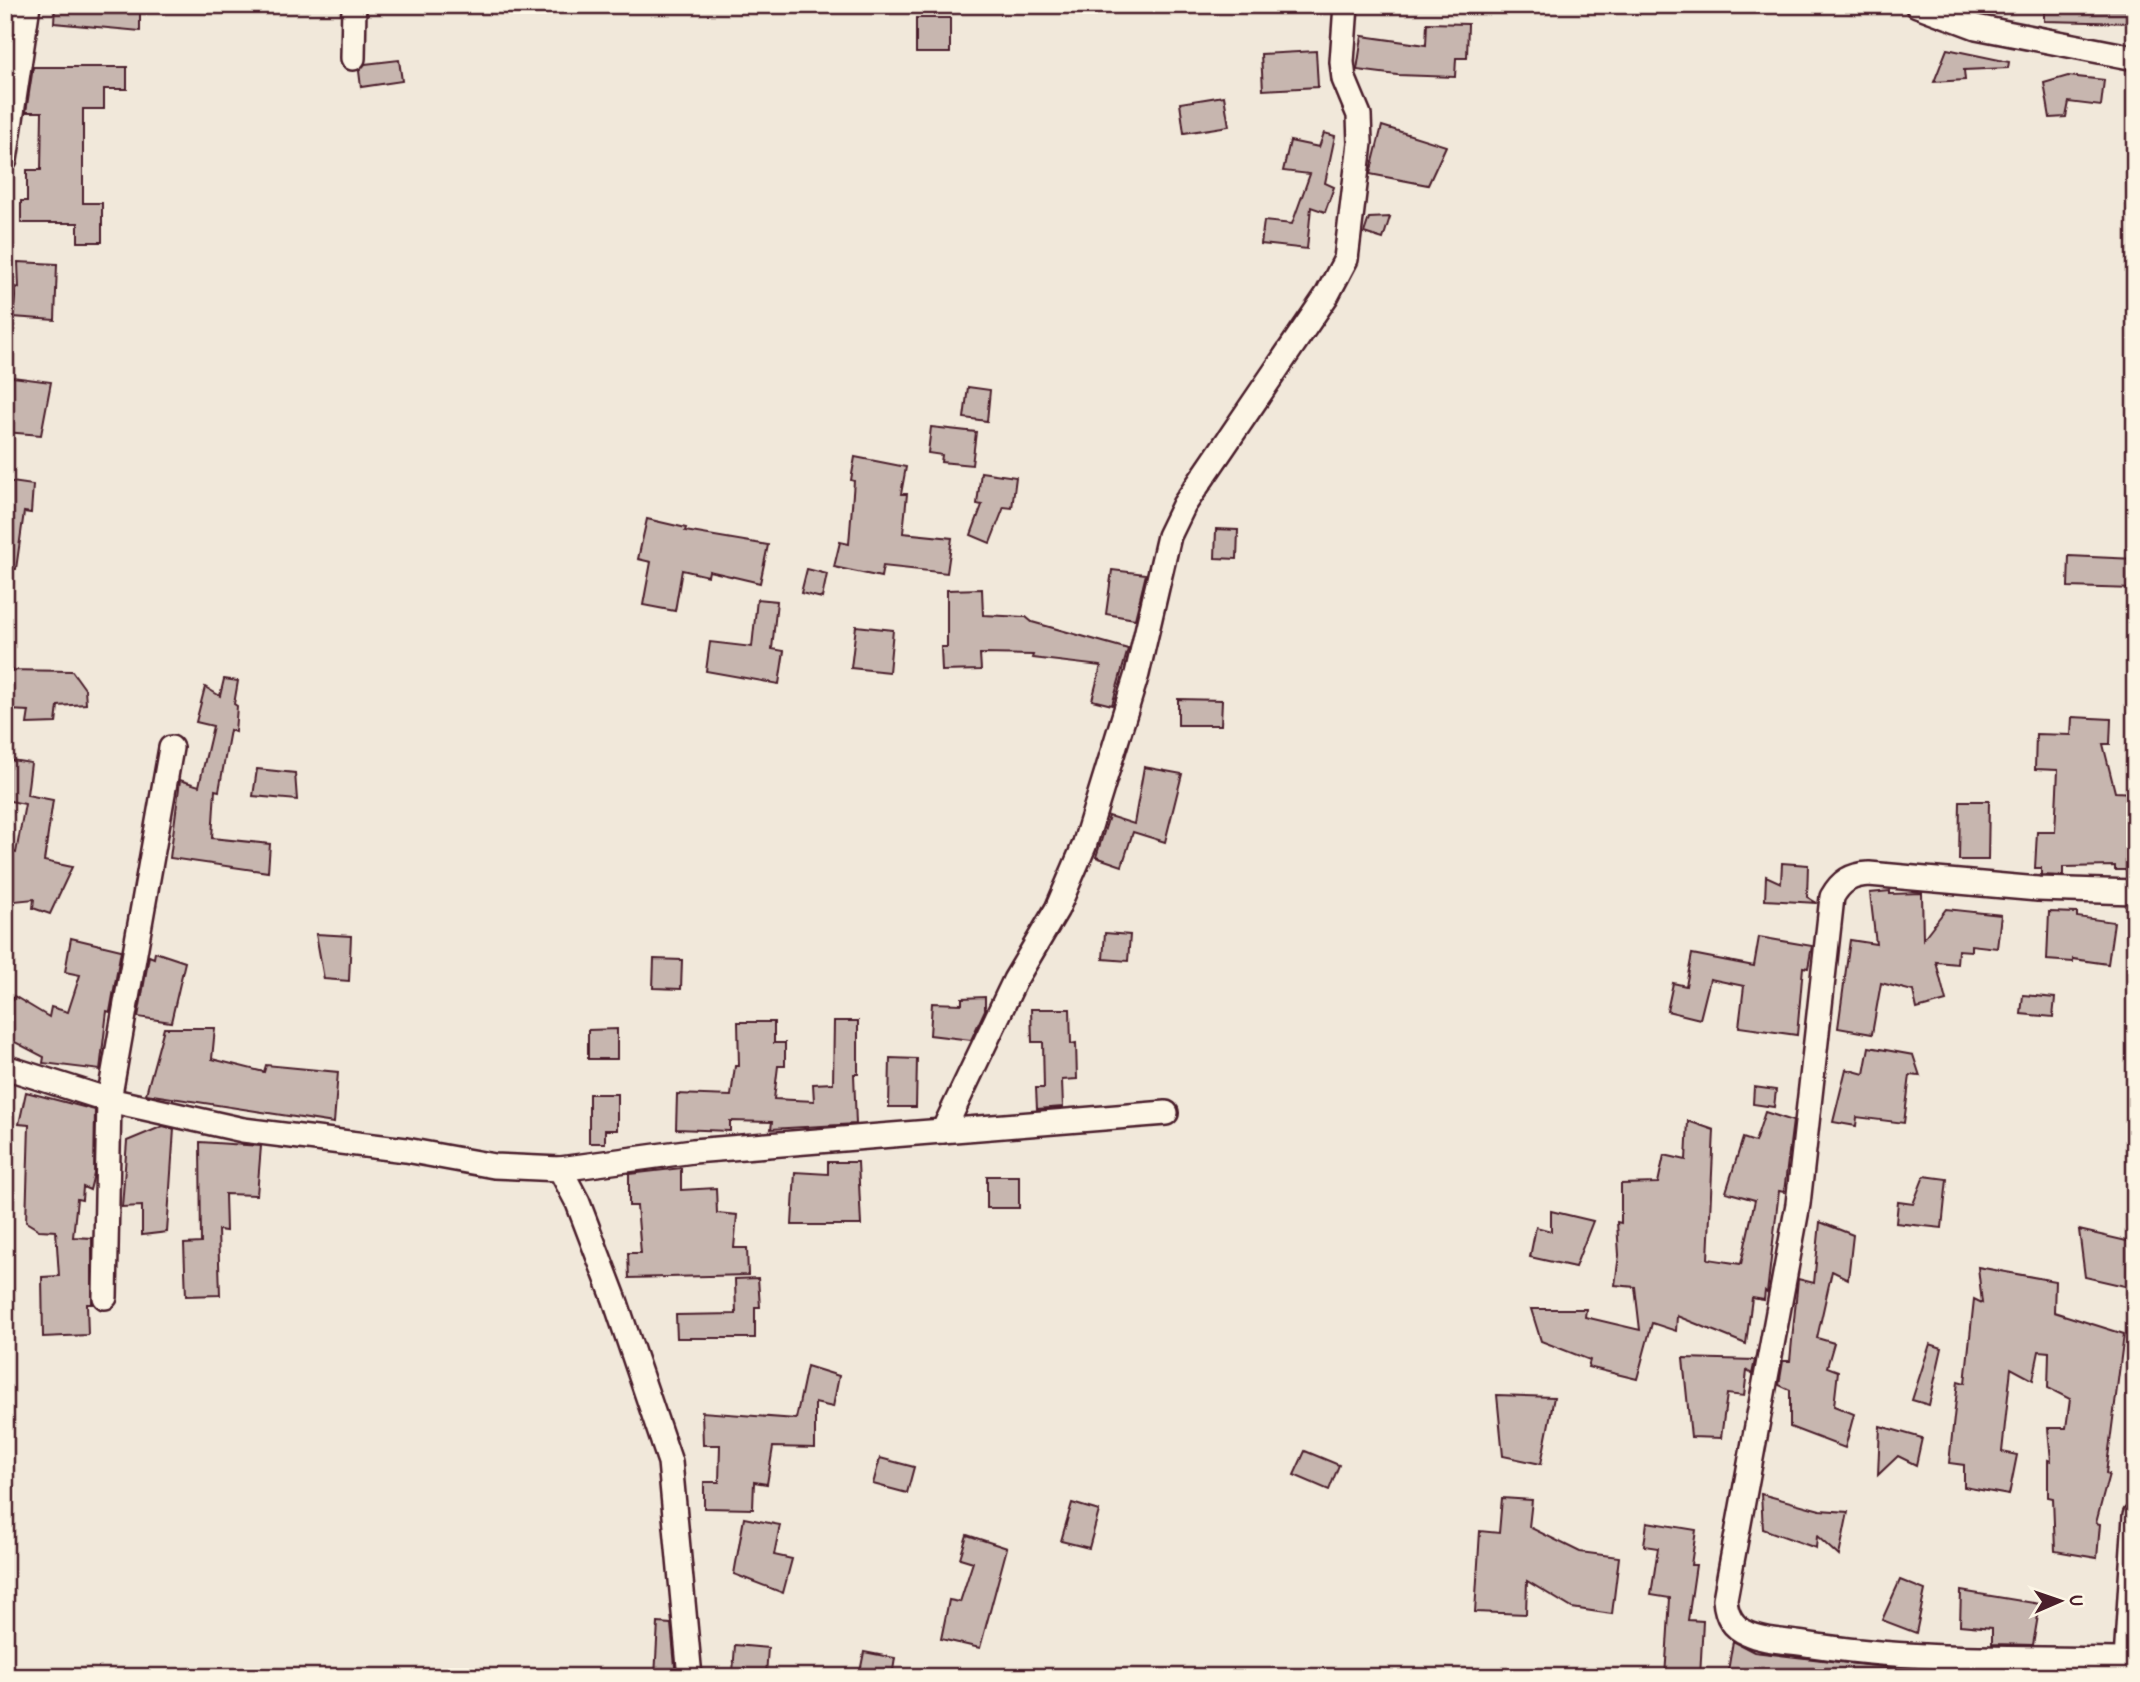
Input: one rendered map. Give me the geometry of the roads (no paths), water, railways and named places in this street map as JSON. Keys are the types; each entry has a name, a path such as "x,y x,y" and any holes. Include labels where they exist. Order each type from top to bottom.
{"street":[{"path":"5,160 28,5"},
{"path":"353,58 354,5"},
{"path":"943,1131 1015,980 1057,909 1084,846 1137,674 1169,536 1184,505 1327,295 1346,259 1360,142 1359,115 1344,79 1342,62 1346,5"},
{"path":"1917,5 1976,27 2135,58"},
{"path":"105,1297 109,1100 172,748"},
{"path":"2135,892 2038,889 1869,874 1848,878 1839,885 1832,897 1798,1204 1725,1599 1726,1611 1732,1622 1748,1634 1832,1648 2126,1668 2135,1517"},
{"path":"5,1067 109,1100 243,1129 405,1150 494,1166 560,1169 693,1151 1166,1114"},
{"path":"560,1169 578,1203 615,1300 670,1462 690,1677"}]}
